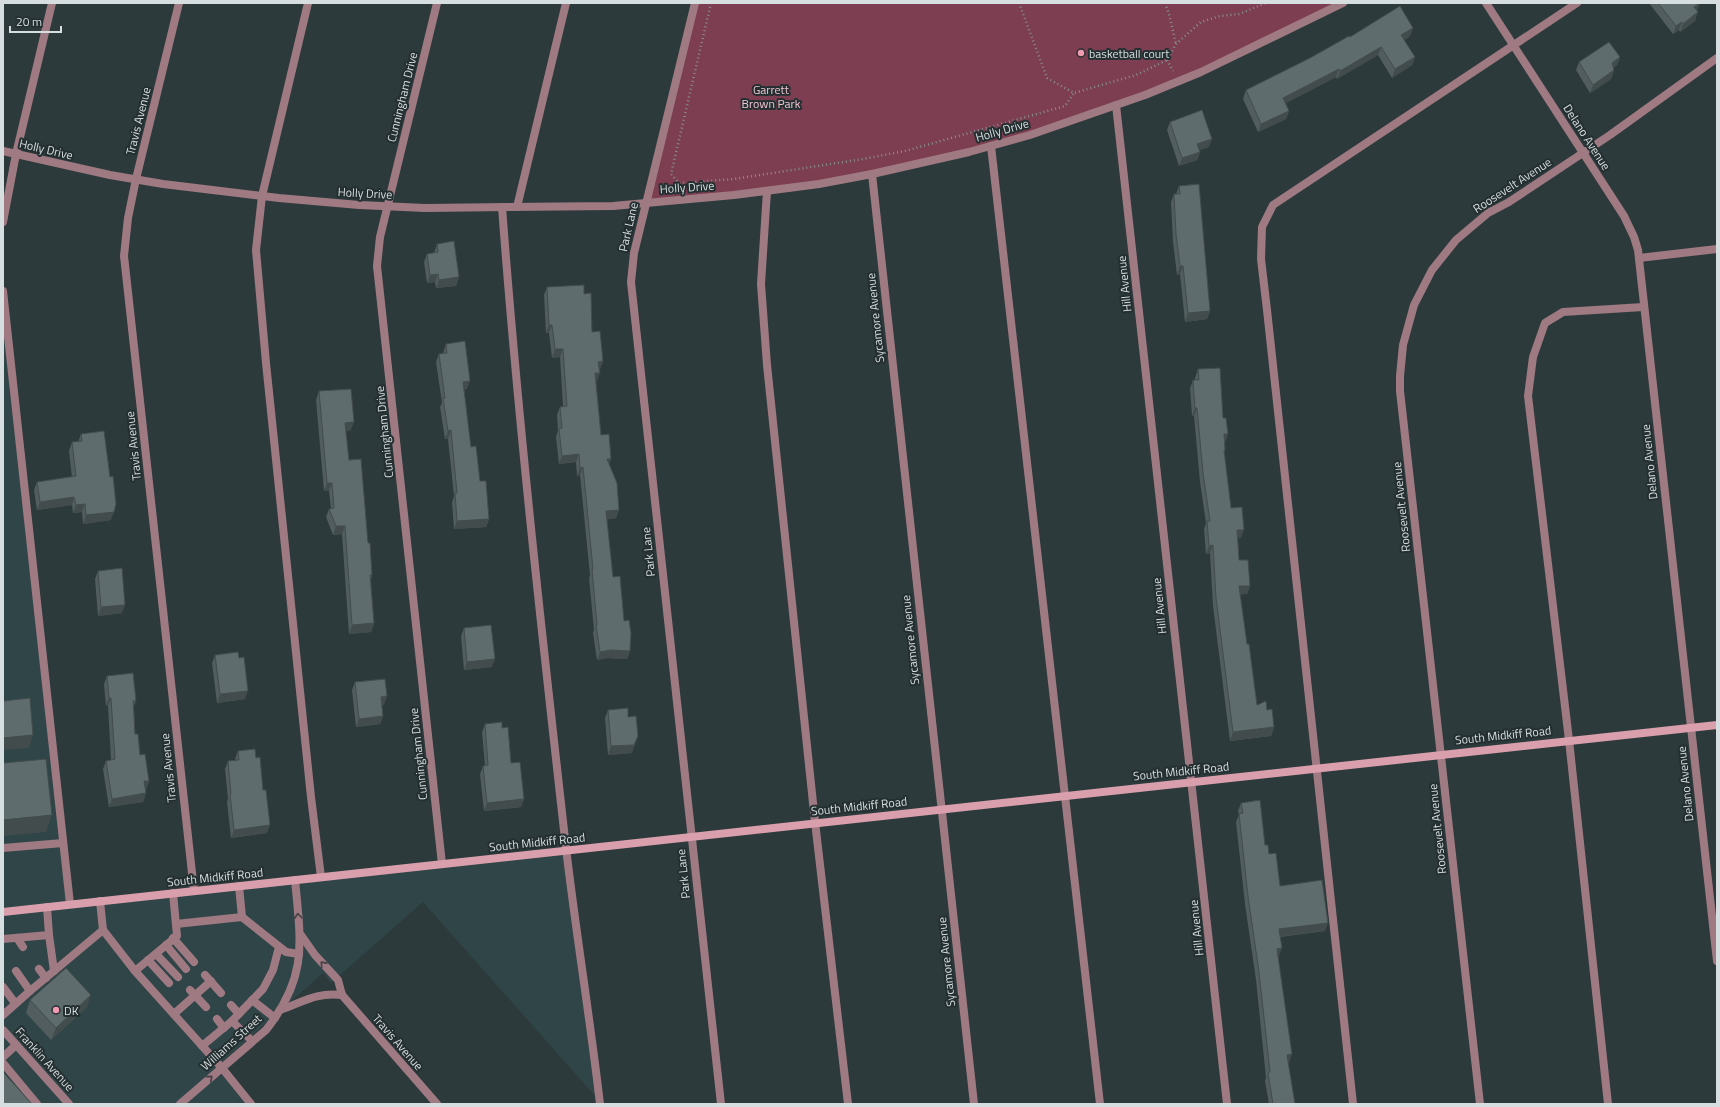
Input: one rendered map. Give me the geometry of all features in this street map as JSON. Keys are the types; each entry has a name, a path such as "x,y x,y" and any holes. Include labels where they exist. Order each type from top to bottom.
{"main road":[{"name":"South Midkiff Road","path":"3,912 815,822 941,810 1441,754 1717,725"}],"street":[{"path":"3,222 16,154 52,3"},
{"name":"Travis Avenue","path":"179,3 136,179 127,227 125,264 194,891"},
{"path":"308,3 262,196 256,250 265,355 311,797 321,877"},
{"name":"Cunningham Drive","path":"437,3 380,237 378,266 442,864"},
{"path":"517,207 566,3"},
{"name":"Park Lane","path":"695,3 646,202 634,253 631,275 721,1104"},
{"name":"Holly Drive","path":"3,151 110,175 136,179 262,196 359,205 425,208 613,206 767,191 819,184 872,174 946,158 1030,135 1116,106 1202,72 1343,3"},
{"name":"Delano Avenue","path":"1486,3 1629,224 1631,232 1634,236 1639,258 1717,961"},
{"path":"1353,1104 1262,266 1262,227 1273,205 1577,3"},
{"name":"Roosevelt Avenue","path":"1480,1104 1400,391 1402,355 1407,328 1414,305 1432,270 1460,235 1488,213 1510,202 1717,58"},
{"name":"Hill Avenue","path":"1116,106 1227,1104"},
{"path":"991,146 1100,1104"},
{"name":"Sycamore Avenue","path":"872,174 974,1104"},
{"path":"767,191 761,284 767,365 815,822 848,1104"},
{"path":"502,208 512,342 566,850 600,1104"},
{"path":"1639,258 1717,250"},
{"path":"3,291 51,763 63,842 70,904"},
{"path":"1608,1104 1569,740 1528,396 1533,357 1545,322 1563,312 1644,307"},
{"path":"3,848 63,842"},
{"path":"176,924 242,917 286,952 299,954 300,934 295,880"},
{"path":"239,886 242,917"},
{"path":"135,971 177,936 173,893"},
{"path":"100,901 104,930 135,971 222,1068 251,1104"},
{"path":"47,907 54,971"},
{"path":"3,1015 15,1003 104,930"},
{"name":"Travis Avenue","path":"300,934 315,955 338,980 342,996 437,1104"},
{"path":"3,939 49,935"},
{"path":"17,938 23,947"},
{"path":"174,938 194,962"},
{"path":"166,945 186,969"},
{"path":"202,1046 232,1021 262,989 273,970 279,947"},
{"path":"156,954 178,977"},
{"name":"Williams Street","path":"180,1104 266,1030 288,996 297,969 299,954"},
{"path":"148,960 169,983"},
{"path":"39,969 46,978"},
{"path":"16,971 30,991"},
{"path":"205,975 221,993"},
{"path":"174,1014 184,1000 211,981"},
{"path":"197,982 203,988"},
{"path":"3,987 15,1003"},
{"path":"193,993 206,1007"},
{"path":"280,1010 317,995 328,994 342,996"},
{"path":"252,1000 275,1018"},
{"path":"231,1005 239,1014"},
{"path":"217,1020 224,1028"},
{"path":"232,1021 252,1041"},
{"name":"Franklin Avenue","path":"3,1030 69,1104"},
{"path":"3,1057 16,1044"},
{"path":"3,1063 37,1104"}],"path":[{"path":"711,3 671,174 678,183 734,179 905,151 1065,106 1074,93 1136,75 1167,60 1176,44 1201,22 1220,16 1239,14 1266,3"},
{"path":"1019,3 1047,78 1074,93"},
{"path":"1165,3 1176,44"}],"shaded area":[{"path":"3,300 70,902 569,848 596,1097 423,902 331,983 323,973 219,1065 253,1104 3,1104"}],"green space":[{"name":"Garrett Brown Park","path":"695,3 1343,3 1285,33 1077,120 860,178 647,202"}],"building":[{"path":"1658,3 1700,3 1694,7 1698,12 1683,24 1682,22 1676,26"},
{"path":"1400,6 1413,28 1401,35 1415,57 1395,69 1381,47 1340,71 1339,69 1283,98 1289,111 1261,124 1246,90 1310,58 1349,36 1350,37"},
{"path":"1609,42 1620,57 1612,63 1614,70 1593,85 1579,62"},
{"path":"1202,110 1212,139 1197,144 1200,152 1182,158 1170,122"},
{"path":"1199,184 1210,311 1188,313 1183,266 1180,266 1176,234 1174,194 1180,194 1179,186"},
{"path":"454,241 459,277 439,280 438,274 430,275 427,254 438,252 437,244"},
{"path":"584,285 584,294 591,293 592,332 600,331 603,361 598,362 600,373 595,373 601,435 609,434 611,459 607,459 617,483 619,510 606,511 613,577 620,576 624,621 629,620 631,633 630,651 610,650 600,652 596,625 593,569 583,467 580,468 579,454 562,456 559,429 562,428 560,407 567,406 563,349 555,349 552,325 549,325 547,287"},
{"path":"465,341 470,381 463,382 471,447 476,446 480,481 486,481 489,519 457,521 455,493 457,493 451,430 448,431 439,354 447,353 446,344"},
{"path":"1220,368 1223,418 1226,418 1228,434 1224,434 1224,450 1231,508 1242,507 1244,530 1237,530 1239,560 1248,560 1250,586 1239,586 1247,644 1249,644 1257,705 1266,701 1267,710 1272,709 1274,727 1233,732 1216,598 1213,545 1209,546 1207,521 1210,521 1203,473 1197,408 1195,408 1193,380 1199,380 1198,369"},
{"path":"351,389 354,422 345,423 349,460 361,459 368,543 370,543 372,575 370,575 374,623 352,625 345,526 336,526 329,509 334,508 332,483 327,483 319,391"},
{"path":"104,431 110,477 113,476 116,504 114,512 86,515 85,504 76,505 74,497 40,502 37,482 76,476 72,442 82,441 81,434"},
{"path":"122,568 125,605 101,607 98,571"},
{"path":"491,625 495,659 467,662 464,628"},
{"path":"238,652 239,658 244,657 248,691 220,694 215,655"},
{"path":"133,673 136,700 133,701 135,734 138,734 140,755 145,754 149,781 144,781 146,793 112,799 106,761 115,759 111,698 109,698 107,676"},
{"path":"385,679 387,696 381,697 383,716 359,719 355,682"},
{"path":"30,698 33,735 3,738 3,701"},
{"path":"628,708 628,717 636,716 638,736 634,745 611,746 608,710"},
{"path":"502,722 502,728 508,727 511,763 520,762 524,799 487,803 483,766 488,765 485,724"},
{"path":"255,749 256,758 260,757 263,790 266,790 270,825 234,830 228,761 239,760 238,751"},
{"path":"46,759 52,815 3,820 3,763"},
{"path":"1260,800 1265,845 1268,845 1269,854 1276,853 1280,886 1322,880 1328,923 1279,929 1282,948 1277,949 1292,1054 1287,1055 1295,1104 1273,1104 1268,1073 1270,1072 1259,972 1248,896 1239,814 1243,813 1241,803"},
{"name":"DK","path":"66,968 91,995 56,1028 30,1000"},
{"path":"3,1072 32,1104 3,1104"}],"place":[{"name":"basketball court","path":"1081,53"},
{"name":"DK","path":"56,1010"}]}
